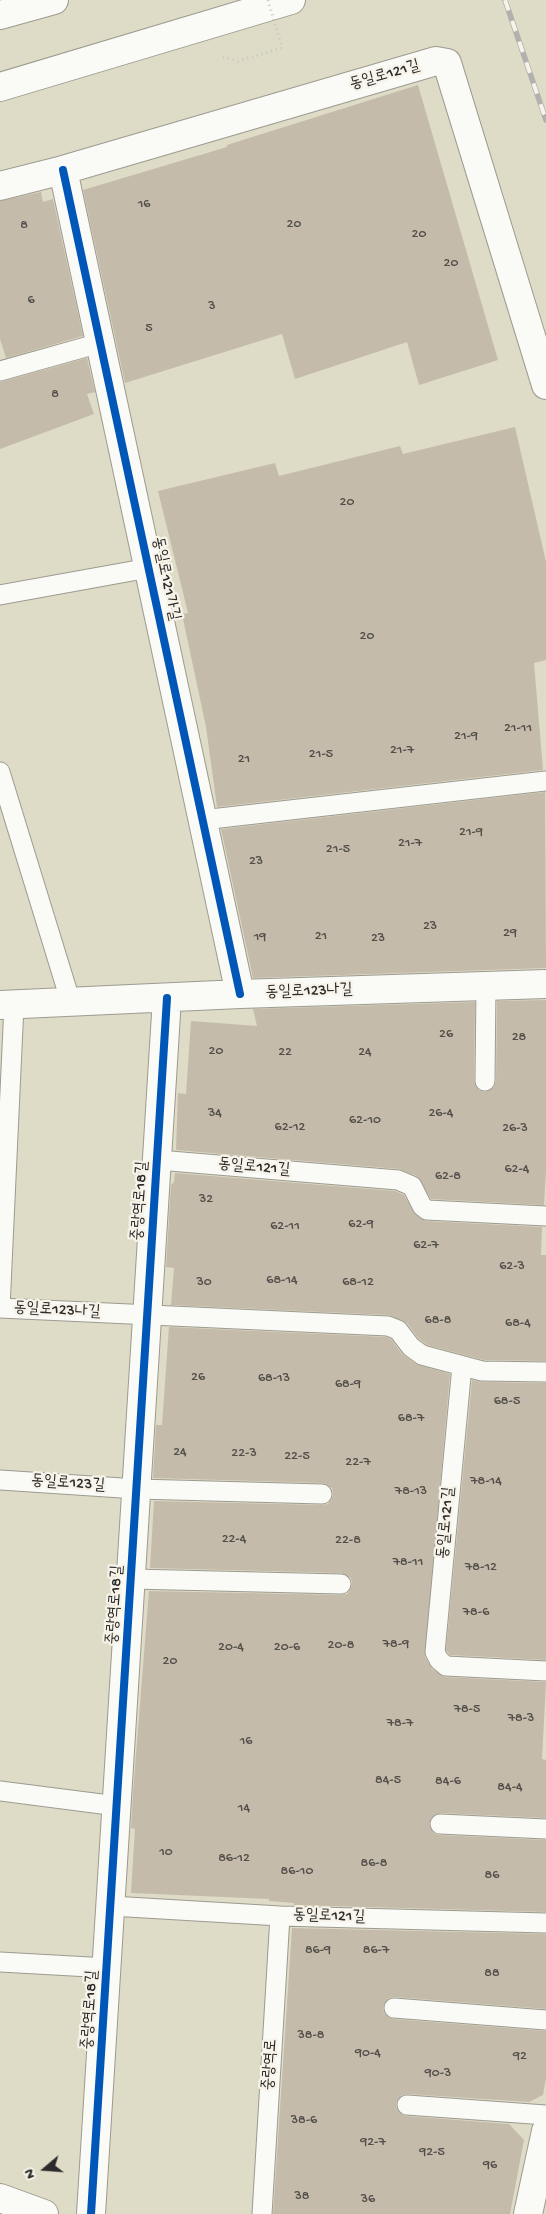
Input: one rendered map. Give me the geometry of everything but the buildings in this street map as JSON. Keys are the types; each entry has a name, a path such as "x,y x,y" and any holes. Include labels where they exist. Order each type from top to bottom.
{"street":[{"path":"0,15 54,0"},
{"path":"0,87 291,0"},
{"name":"동일로121길","path":"0,186 63,170 436,61 447,63 546,385"},
{"name":"동일로121가길","path":"63,170 240,994"},
{"name":"동일로123나길","path":"7,1005 240,994 546,984"},
{"name":"중랑역로18길","path":"91,2214 108,1968 167,998"},
{"path":"528,2214 546,2131"},
{"path":"0,2198 44,2214"}],"lane":[{"path":"0,371 100,343"},
{"name":"동일로121가길","path":"0,595 149,568"},
{"path":"0,772 71,1002"},
{"path":"202,820 546,781"},
{"path":"485,1081 486,986"},
{"name":"동일로123나길","path":"7,1005 0,1308 148,1316"},
{"name":"동일로121길","path":"158,1160 398,1180 412,1186 422,1206 427,1210 546,1216"},
{"path":"148,1316 388,1326 398,1330 411,1347 422,1355 482,1372 546,1372"},
{"name":"동일로121길","path":"462,1366 435,1652 439,1660 446,1666 546,1671"},
{"name":"동일로123길","path":"0,1480 137,1489"},
{"path":"137,1489 322,1494"},
{"name":"중랑역로18길","path":"132,1579 341,1584"},
{"path":"0,1791 117,1806"},
{"path":"440,1824 546,1829"},
{"name":"동일로121길","path":"111,1906 280,1916 546,1923"},
{"name":"중랑역로","path":"262,2214 280,1916"},
{"path":"0,1962 108,1968"},
{"path":"394,2008 546,2020"},
{"path":"407,2105 546,2115"}],"path":[{"path":"238,61 282,48 268,0"}],"railway":[{"path":"505,0 546,120"}],"cycle path":[{"path":"63,170 240,994"},
{"path":"91,2214 167,998"}]}
